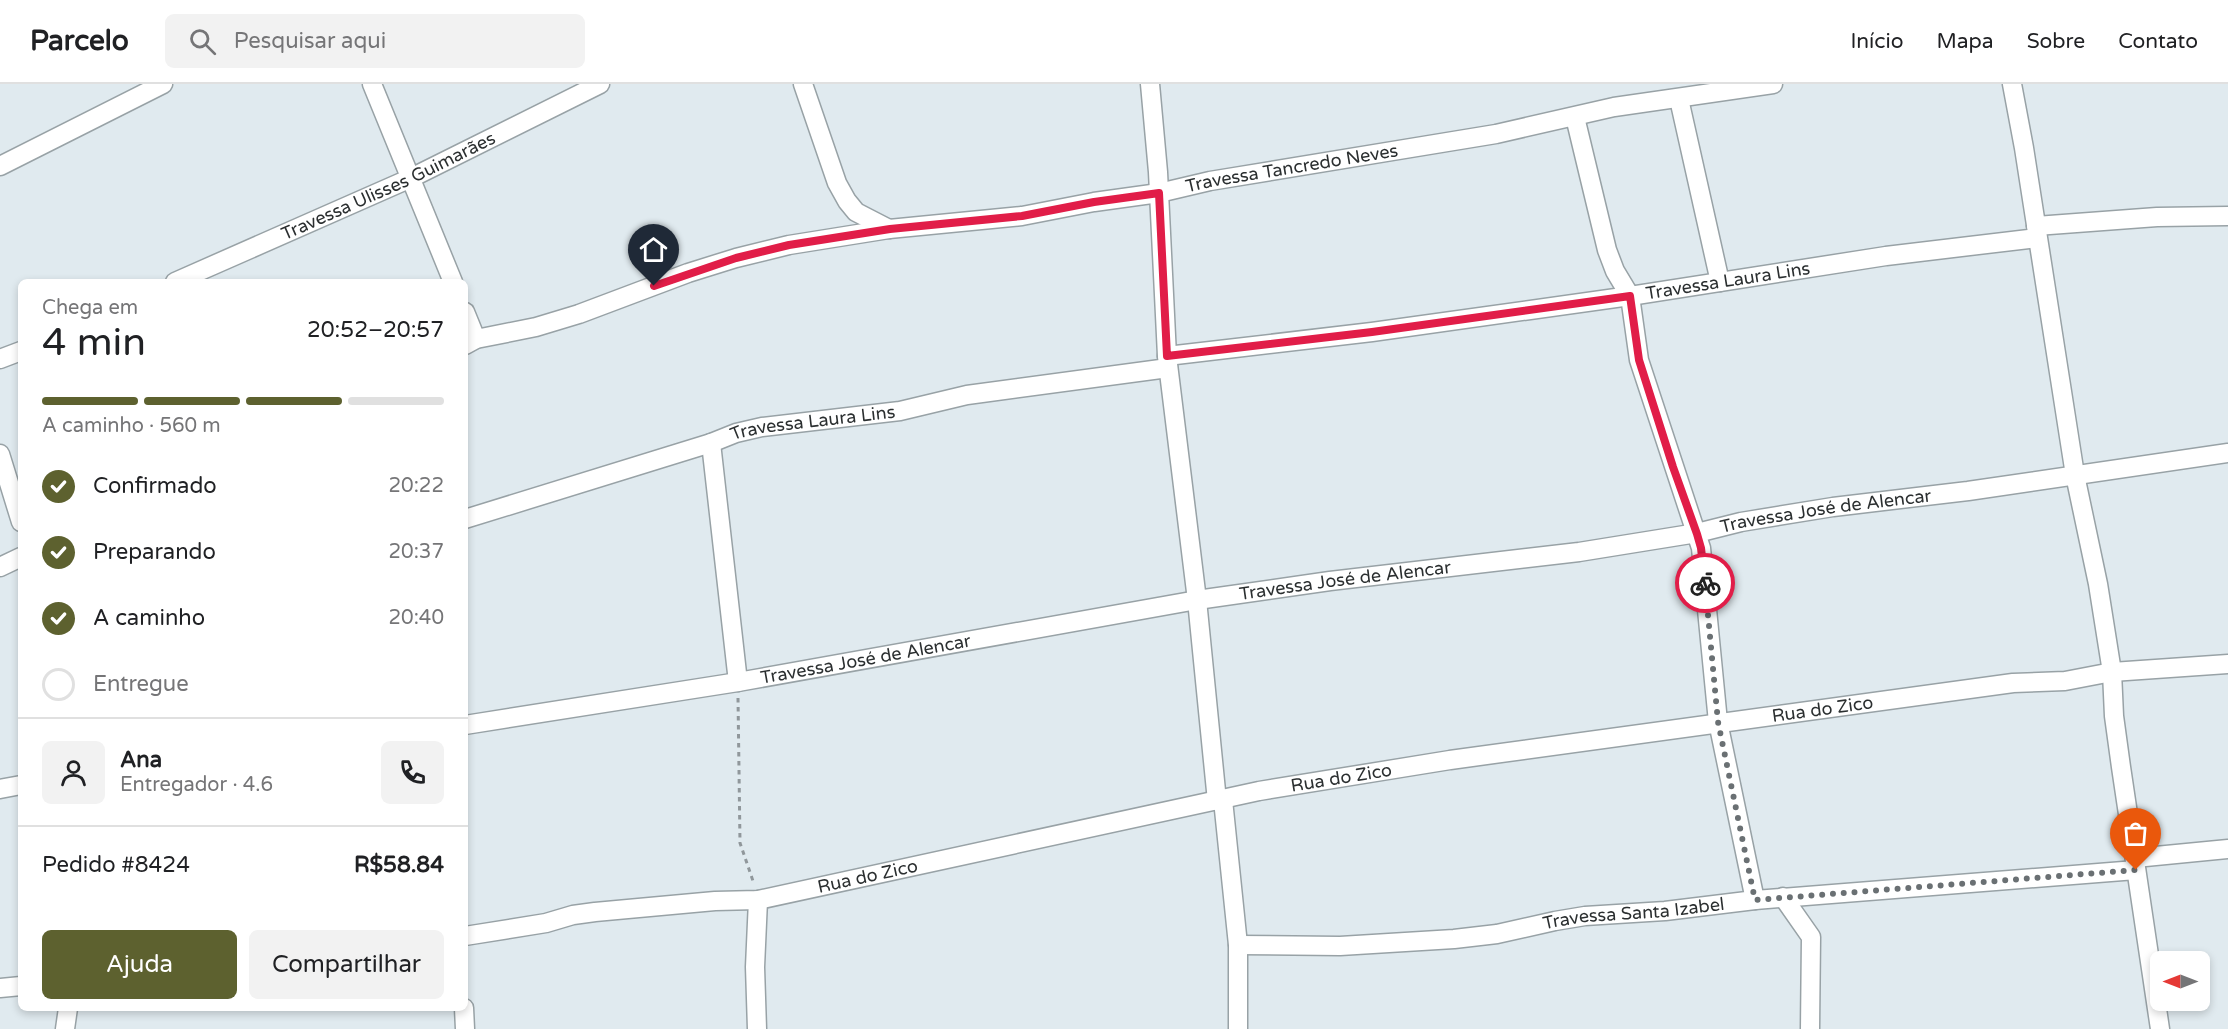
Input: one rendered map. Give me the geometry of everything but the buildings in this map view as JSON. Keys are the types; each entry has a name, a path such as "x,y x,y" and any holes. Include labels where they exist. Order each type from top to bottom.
{"street":[{"path":"0,166 163,84"},
{"path":"372,84 452,279"},
{"name":"Travessa Ulisses Guimarães","path":"182,279 411,178 600,84"},
{"path":"803,84 837,183 847,201 856,212 890,229"},
{"path":"1150,84 1159,193 1167,362 1238,945 1238,1029"},
{"name":"Travessa Tancredo Neves","path":"471,342 579,314 736,258 789,245 890,229 1022,216 1094,202 1159,193 1210,181 1497,134 1614,107 1773,84"},
{"path":"2012,84 2075,474 2098,584 2112,672 2114,716 2160,1029"},
{"path":"1679,99 1720,282"},
{"path":"1575,117 1607,250 1615,271 1630,296 1639,360 1697,534 1703,559 1718,722 1755,900"},
{"name":"Travessa Laura Lins","path":"468,518 711,443 736,433 762,427 900,411 967,395 1167,362 1630,296 2036,232 2157,217 2228,216"},
{"path":"468,327 471,342"},
{"path":"0,359 18,352"},
{"path":"711,443 738,682"},
{"name":"Travessa José de Alencar","path":"468,725 738,682 1197,600 1330,581 1579,552 1697,534 1741,522 1801,512 1968,492 2075,474 2228,453"},
{"path":"0,454 18,512"},
{"path":"0,567 18,558"},
{"name":"Rua do Zico","path":"468,936 546,923 573,915 595,912 758,900 1259,791 1416,765 2013,683 2065,681 2112,672 2228,664"},
{"path":"0,789 18,786"},
{"name":"Travessa Santa Izabel","path":"1238,945 1340,946 1454,939 1497,934 1585,916 1665,911 1783,897 2136,864 2228,849"},
{"path":"1783,897 1811,937 1810,1029"},
{"path":"757,1029 755,967 758,900"},
{"path":"0,988 18,986"},
{"path":"65,1029 68,1011"},
{"path":"464,1011 465,1029"}],"path":[{"path":"738,682 740,843 758,900"}],"way so far":[{"path":"1705,583 1718,722 1755,900 2136,870"}],"route":[{"path":"654,286 736,258 789,245 890,229 1022,216 1094,202 1159,193 1167,356 1372,332 1630,296 1639,360 1697,534 1703,559 1705,583"}]}
